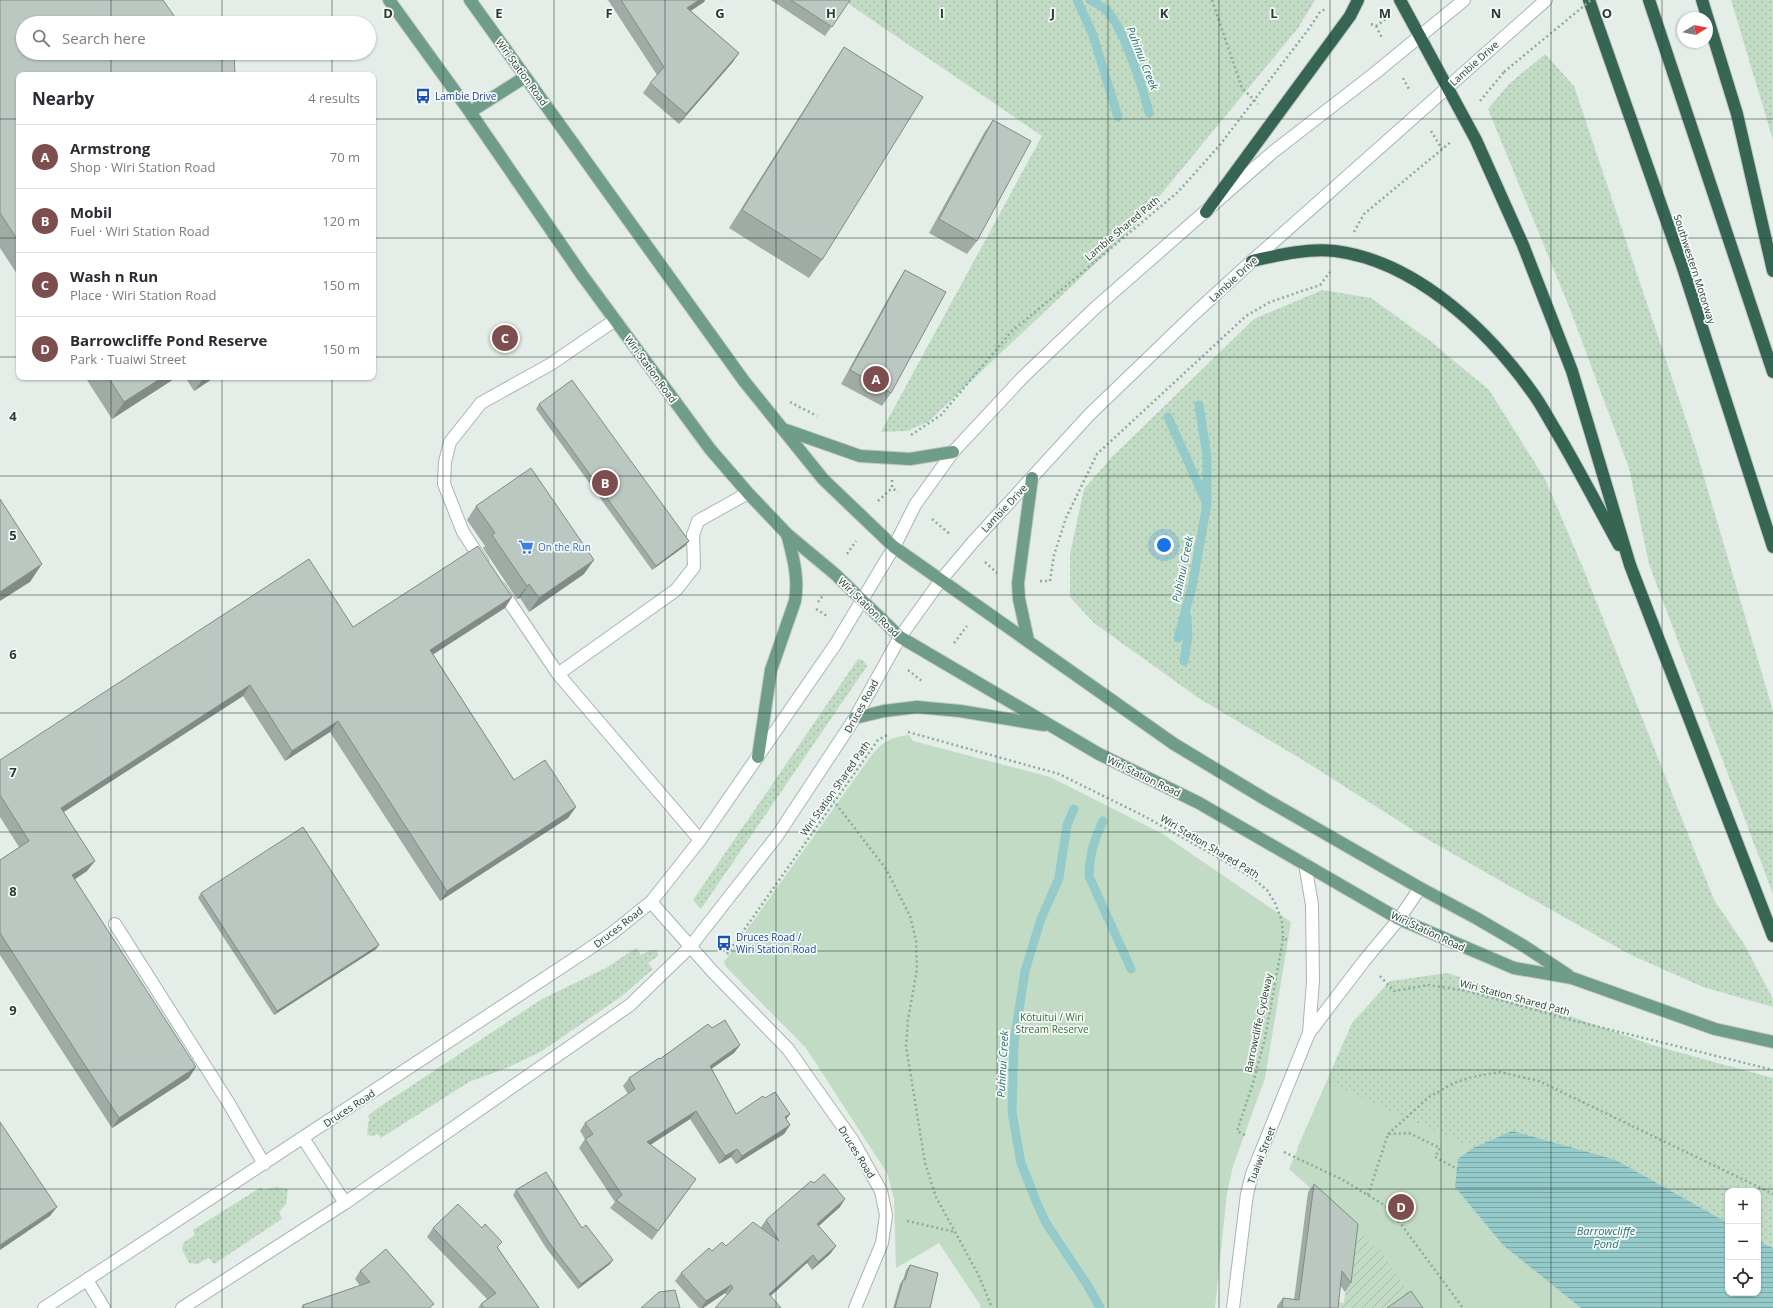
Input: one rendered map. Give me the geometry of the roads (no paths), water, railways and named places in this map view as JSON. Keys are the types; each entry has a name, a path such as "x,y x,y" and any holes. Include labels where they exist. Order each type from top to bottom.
{"highway":[{"path":"1206,212 1350,16 1358,0"},
{"path":"1400,0 1476,140 1524,244 1572,371 1630,565 1773,936"},
{"name":"Southwestern Motorway","path":"1590,0 1682,265 1773,547"},
{"path":"1649,0 1773,372"},
{"path":"1702,0 1737,114 1773,271"},
{"path":"1252,261 1298,251 1335,251 1376,260 1422,283 1497,347 1533,392 1630,565"}],"main road":[{"name":"Wiri Station Road","path":"389,0 470,112 615,320 697,432 748,493 787,534 836,574 900,637 1099,754 1199,803 1399,918 1460,946 1514,968 1572,978 1715,1029 1773,1042"},
{"name":"Wiri Station Road","path":"470,0 744,381 823,479 894,547 1174,744 1265,799 1420,888 1504,934 1572,978"},
{"path":"894,547 915,505 953,452 1023,377 1088,314 1273,152 1464,0"},
{"name":"Lambie Drive","path":"941,580 968,548 1090,414 1252,261 1447,88 1494,44 1546,0"},
{"path":"470,112 525,77"},
{"path":"615,320 551,364 481,403 450,442 445,462 444,484 462,532 558,674 700,840"},
{"path":"785,430 860,456 910,459 953,452"},
{"path":"1028,640 1019,599 1018,583 1032,478"},
{"path":"558,674 676,590 694,567 693,535 698,521 748,493"},
{"path":"758,757 770,670 795,601 797,590 797,572 787,534"},
{"name":"Druces Road","path":"44,1308 584,953 611,934 651,902 700,840 758,757 863,600 894,547"},
{"name":"Druces Road","path":"182,1308 345,1203 630,1005 690,947 773,842 855,718 900,637 941,580"},
{"path":"855,718 884,711 917,707 960,711 1052,726"},
{"name":"Tuaiwi Street","path":"1306,864 1312,905 1313,945 1313,981 1309,1032"},
{"name":"Tuaiwi Street","path":"1233,1308 1243,1225 1252,1174 1309,1032 1399,918 1420,888"},
{"name":"Druces Road","path":"651,902 713,972 788,1049 852,1141 881,1191 886,1215 882,1243 855,1308"},
{"path":"115,924 228,1102 264,1164"},
{"path":"303,1138 345,1203"},
{"path":"87,1280 104,1308"}],"water":[{"name":"Barrowcliffe Pond","path":"1512,1131 1616,1160 1725,1221 1725,1296 1761,1296 1761,1242 1773,1248 1773,1308 1581,1308 1503,1245 1455,1187 1458,1159 1473,1148"}],"waterway":[{"name":"Puhinui Creek","path":"1077,0 1093,35 1118,117"},
{"name":"Puhinui Creek","path":"1090,0 1106,10 1119,29 1132,58 1149,113"},
{"name":"Puhinui Creek","path":"1199,405 1207,456 1207,501"},
{"name":"Puhinui Creek","path":"1168,417 1207,504 1192,587 1178,638"},
{"path":"1184,661 1188,636 1187,617"},
{"name":"Puhinui Creek","path":"1074,809 1067,825 1059,878 1041,919 1025,971 1014,1042 1012,1112 1021,1163 1036,1201 1046,1223 1088,1286 1100,1308"},
{"path":"1103,821 1093,847 1089,876 1131,969"}],"place":[{"name":"Lambie Drive","path":"423,96"},
{"name":"Wash n Run","path":"505,338"},
{"name":"Armstrong","path":"876,379"},
{"name":"Mobil","path":"605,483"},
{"name":"On the Run","path":"526,547"},
{"name":"Druces Road / Wiri Station Road","path":"724,943"},
{"name":"Barrowcliffe Pond Reserve","path":"1401,1207"}],"park label":[{"name":"Kōtuitui / Wiri Stream Reserve","path":"1052,1022"}]}
